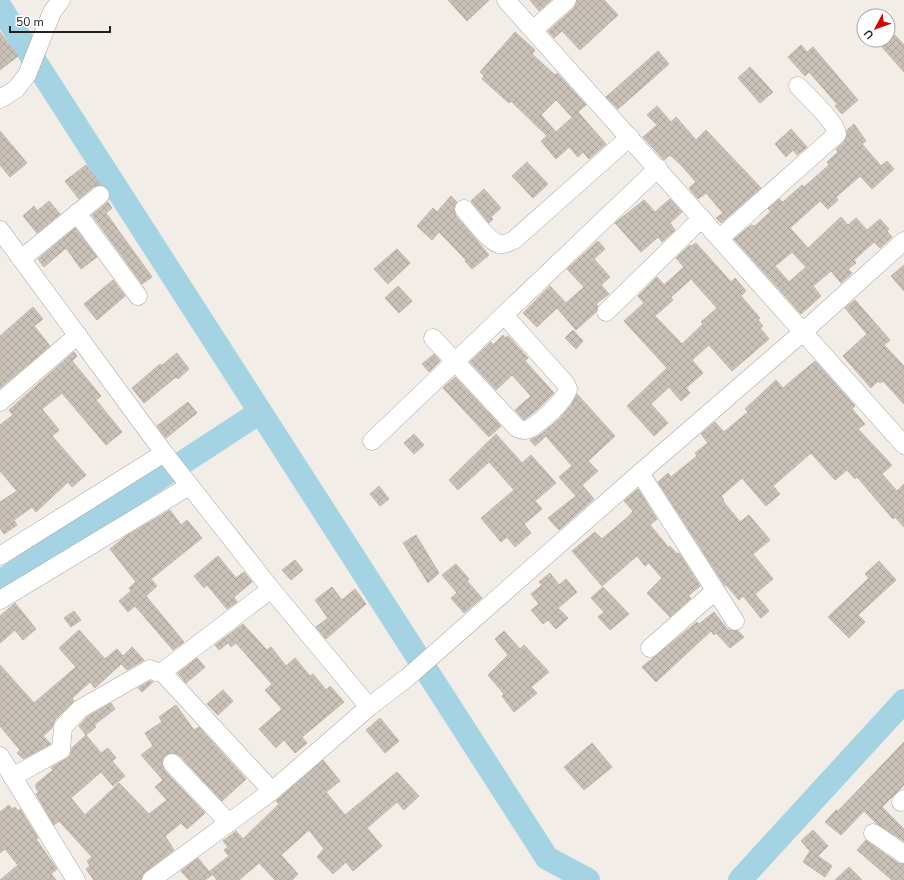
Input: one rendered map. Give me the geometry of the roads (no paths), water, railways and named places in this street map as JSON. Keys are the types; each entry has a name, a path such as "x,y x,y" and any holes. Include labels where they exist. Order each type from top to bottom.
{"street":[{"path":"506,0 901,437"},
{"path":"533,30 567,0"},
{"path":"0,99 16,89 27,75 57,6"},
{"path":"720,238 837,134 830,122 798,86"},
{"path":"464,209 492,240 500,244 514,240 630,137"},
{"path":"372,441 658,168"},
{"path":"21,258 100,195"},
{"path":"77,213 138,296"},
{"path":"606,312 702,218"},
{"path":"0,230 167,457 271,589 369,707"},
{"path":"151,880 272,790 369,707 440,649 804,331 904,241"},
{"path":"433,338 517,428 528,430 552,410 566,395 568,389 565,383 504,315"},
{"path":"0,402 78,335"},
{"path":"0,556 167,457"},
{"path":"640,473 735,621"},
{"path":"0,600 188,484"},
{"path":"162,672 271,589"},
{"path":"650,648 715,591"},
{"path":"12,777 61,750 63,727 80,710 146,670 162,672 272,790"},
{"path":"1,760 76,880"},
{"path":"172,763 228,822"},
{"path":"873,833 904,854"}],"waterway":[{"path":"0,7 547,858 588,880"},
{"path":"0,582 260,412"},
{"path":"740,880 904,701"}]}
